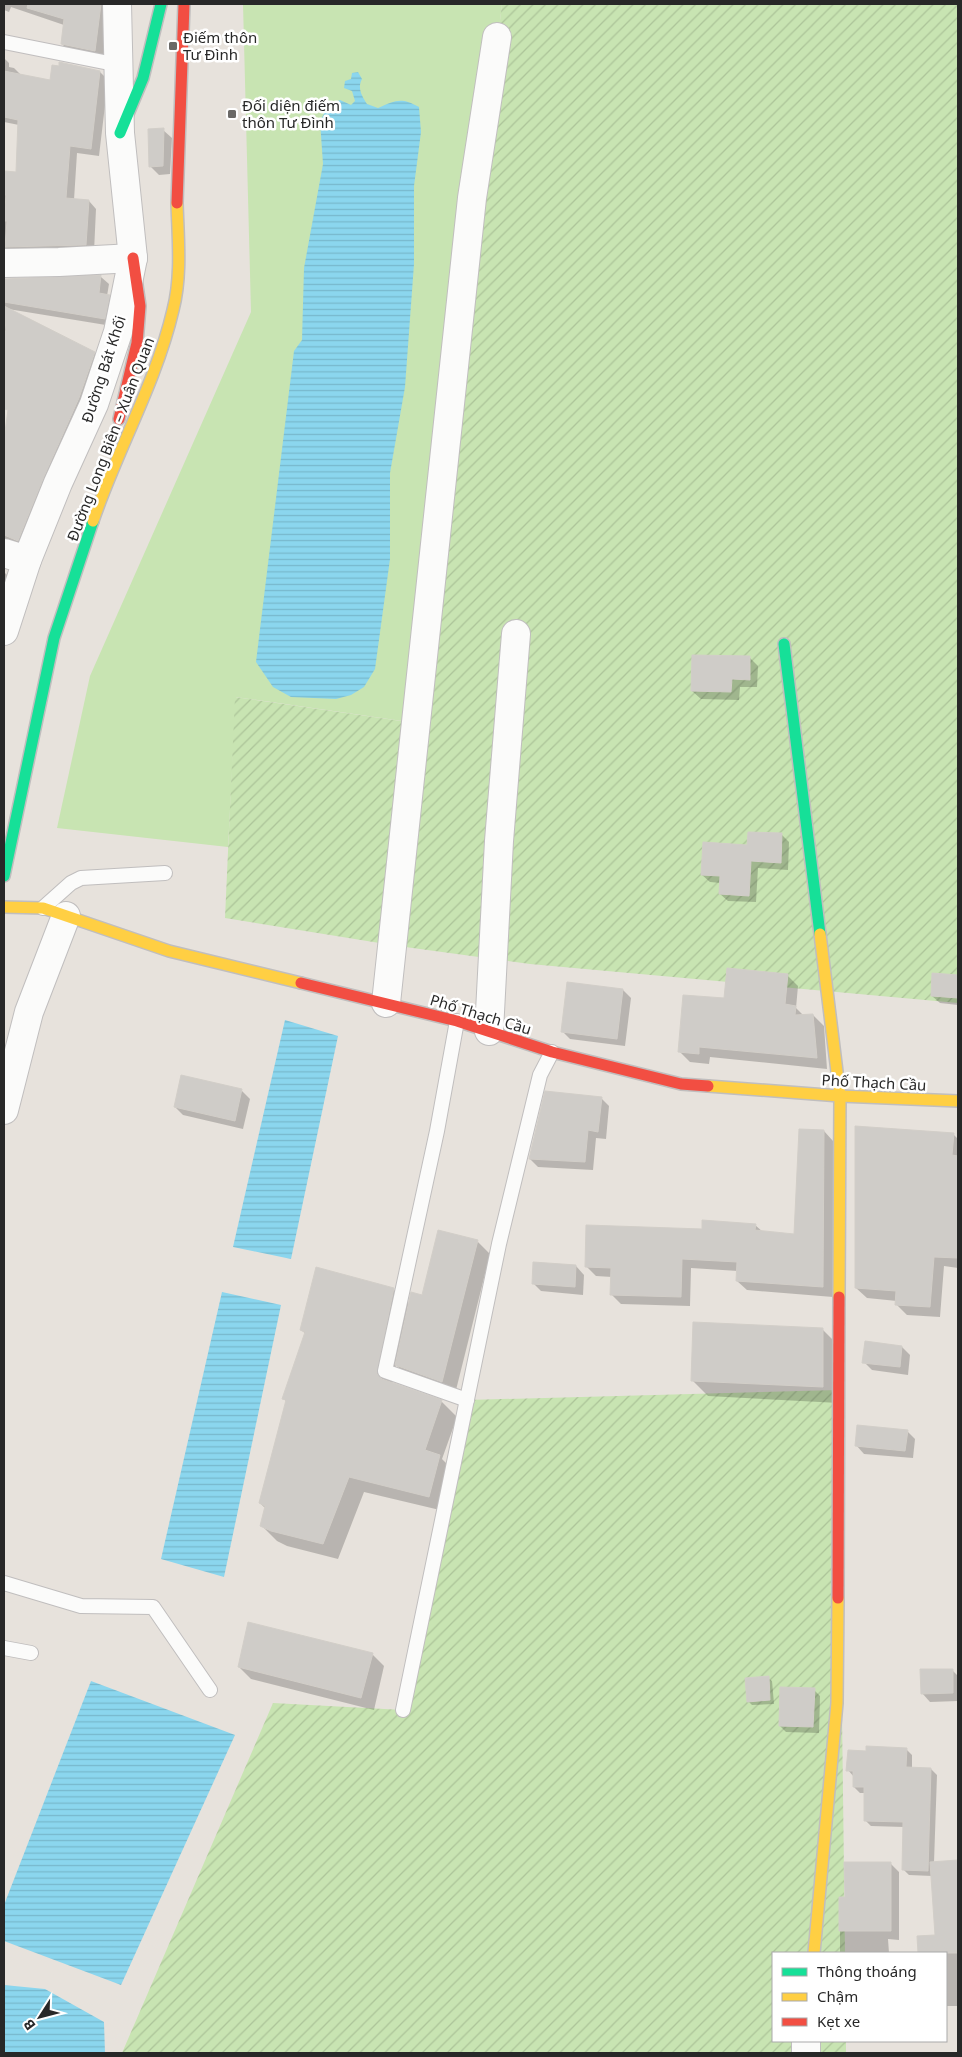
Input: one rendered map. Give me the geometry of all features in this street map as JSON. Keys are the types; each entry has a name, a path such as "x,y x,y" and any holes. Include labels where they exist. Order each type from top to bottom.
{"street":[{"name":"Đường Bát Khối","path":"4,631 15,556 58,483 94,404 118,332 132,258 120,133 117,4"},
{"path":"120,133 143,78 161,4"},
{"name":"Đường Long Biên – Xuân Quan","path":"4,876 54,638 103,491 162,350 174,308 179,262 177,198 184,4"},
{"path":"386,1003 471,208 497,36"},
{"path":"4,263 132,258 140,306 137,342 103,491"},
{"path":"489,1031 499,841 516,634"},
{"path":"784,644 840,1096 837,1704 814,1952"},
{"name":"Phố Thạch Cầu","path":"4,907 54,912 169,951 456,1020 552,1052 680,1084 840,1096 958,1101"},
{"path":"4,1110 54,912"}],"lane":[{"path":"4,42 119,66"},
{"path":"54,912 71,883 81,878 165,873"},
{"path":"456,1020 437,1131 385,1371 467,1400"},
{"path":"403,1710 499,1244 540,1075 552,1052"},
{"path":"4,1583 81,1606 153,1607 210,1690"},
{"path":"4,1648 31,1653"}],"green space":[{"path":"243,4 502,4 416,723 236,697 228,847 57,828 90,676 251,312"},
{"path":"502,4 958,4 958,1003 530,964 398,946 225,918 235,697 415,723"},
{"path":"838,1390 845,1952 772,1952 772,2042 846,2042 846,2053 122,2053 273,1703 403,1710 467,1400"}],"water":[{"path":"358,72 362,79 361,92 367,104 378,108 403,101 419,107 421,132 414,186 414,264 405,387 390,473 390,559 375,669 364,687 351,695 336,699 291,697 273,687 256,662 294,351 302,340 304,268 323,164 320,121 328,106 340,100 351,105 355,101 352,91 344,88 345,81 351,79 352,73"},
{"path":"285,1020 338,1036 291,1259 233,1247"},
{"path":"222,1292 281,1305 224,1577 161,1559"},
{"path":"91,1681 235,1735 121,1985 4,1941 4,1905"},
{"path":"4,1985 45,1989 104,2022 105,2053 4,2053"}],"building":[{"path":"28,4 101,4 95,51 61,44 64,19 27,8"},
{"path":"59,62 100,71 91,149 70,146 66,198 89,200 86,245 5,247 7,221 4,221 6,195 4,195 4,171 16,172 18,120 4,117 4,71 50,80 52,65 59,66"},
{"path":"164,128 163,166 149,167 148,129"},
{"path":"101,275 99,293 110,295 105,319 4,302 4,279"},
{"path":"4,306 95,352 79,398 18,541 4,535 4,439 8,410 4,409 4,331 6,331"},
{"path":"692,655 750,656 750,680 732,679 731,692 691,691"},
{"path":"748,832 782,833 781,863 751,861 749,896 719,894 720,876 701,875 703,842 747,845"},
{"path":"727,968 788,974 785,1004 796,1006 795,1015 813,1014 817,1058 699,1047 699,1054 678,1052 683,995 724,998"},
{"path":"932,973 958,975 958,998 931,996"},
{"path":"567,982 623,989 617,1039 561,1032"},
{"path":"181,1075 242,1089 235,1121 174,1107"},
{"path":"545,1091 602,1097 598,1132 588,1130 585,1162 529,1159"},
{"path":"855,1126 954,1133 952,1155 958,1156 958,1258 934,1257 930,1307 895,1305 896,1291 855,1288"},
{"path":"799,1129 824,1130 823,1287 736,1281 737,1262 682,1259 681,1297 610,1295 611,1268 585,1267 586,1225 702,1229 702,1220 756,1224 755,1230 794,1234"},
{"path":"438,1230 478,1240 442,1382 395,1365 411,1292 422,1295"},
{"path":"533,1262 576,1265 575,1287 532,1284"},
{"path":"316,1267 394,1288 377,1374 382,1379 442,1400 425,1450 440,1455 429,1497 349,1477 323,1544 271,1531 260,1526 265,1506 259,1503 286,1400 282,1399 305,1332 300,1330"},
{"path":"693,1322 823,1328 823,1387 691,1381"},
{"path":"865,1341 902,1346 900,1367 862,1363"},
{"path":"857,1425 908,1430 905,1451 855,1446"},
{"path":"248,1622 373,1653 361,1698 238,1667"},
{"path":"920,1669 953,1669 953,1693 921,1694"},
{"path":"769,1676 770,1700 747,1702 745,1678"},
{"path":"780,1687 815,1688 813,1727 779,1726"},
{"path":"866,1746 907,1748 906,1767 931,1768 928,1871 902,1870 903,1822 864,1821 864,1787 853,1787 853,1771 846,1771 848,1750 866,1751"},
{"path":"958,1860 958,1953 918,1952 917,1936 935,1935 930,1862"},
{"path":"844,1862 891,1862 891,1931 839,1931 839,1897 845,1897"}],"traffic: fast":[{"path":"120,133 143,78 161,4"},
{"path":"4,876 54,638 93,521"},
{"path":"784,644 820,934"}],"traffic: slow":[{"path":"93,521 113,468 147,390 166,337 178,283 177,203"},
{"path":"4,907 43,908 169,951 301,983"},
{"path":"820,934 840,1096 839,1297"},
{"path":"708,1086 840,1096 958,1101"},
{"path":"814,1952 837,1703 838,1598"}],"traffic: jam":[{"path":"177,203 184,4"},
{"path":"119,419 137,343 140,306 133,258"},
{"path":"301,983 457,1021 552,1052 681,1084 708,1086"},
{"path":"838,1598 839,1297"}],"place":[{"name":"Điếm thôn Tư Đình","path":"173,46"},
{"name":"Đối diện điếm thôn Tư Đình","path":"232,114"}]}
